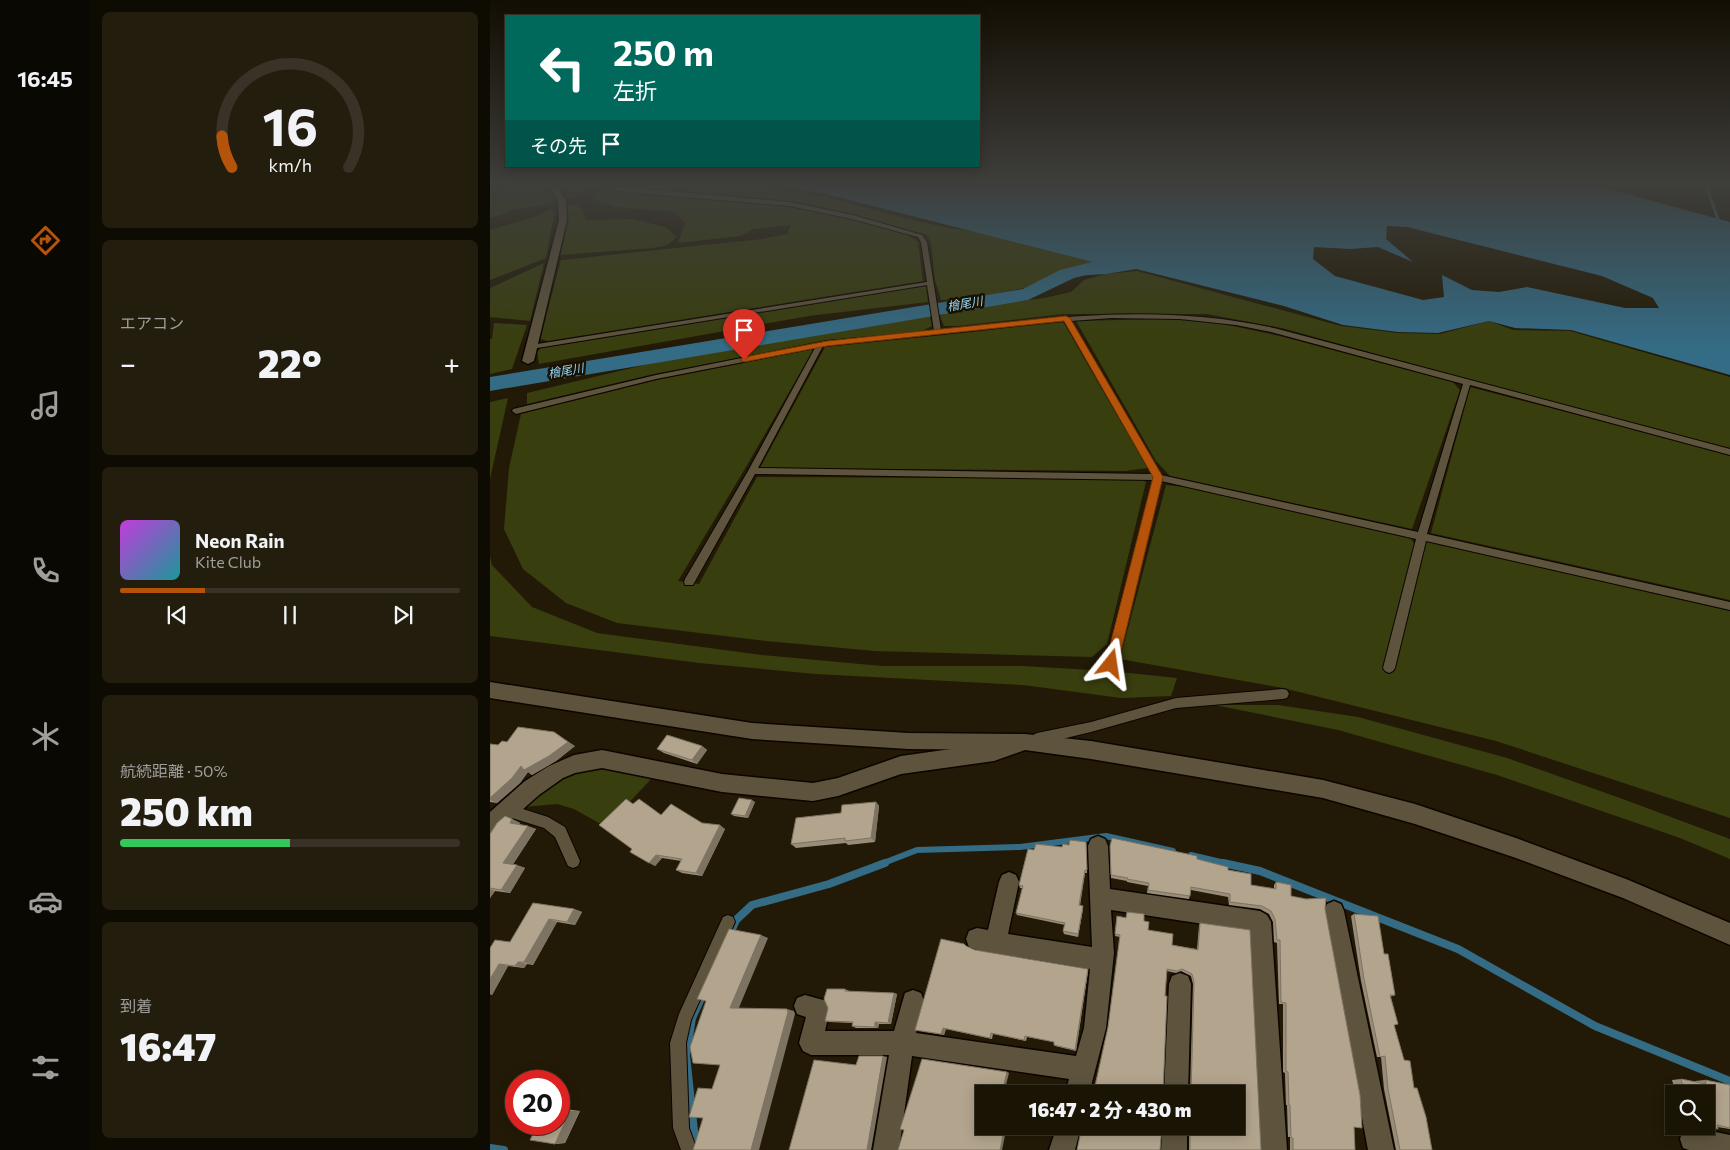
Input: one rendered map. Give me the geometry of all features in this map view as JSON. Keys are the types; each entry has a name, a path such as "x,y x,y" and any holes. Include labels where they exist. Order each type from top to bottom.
{"street":[{"path":"528,361 558,239"},
{"path":"490,690 752,731 908,741 1025,742 1091,750 1322,789 1388,807 1516,848 1626,889 1730,934"},
{"path":"496,819 532,788 556,772 574,764 602,758 722,783 813,792 838,787 901,765 994,752 1025,742"},
{"path":"1080,1085 1094,1028 1102,960 1098,846"},
{"path":"1009,882 986,940 1102,960"},
{"path":"1101,898 1260,922 1274,1150"},
{"path":"1334,911 1381,1150"},
{"path":"1176,1085 1180,984"},
{"path":"886,1150 902,1043 913,1001"},
{"path":"806,1006 819,1008 811,1043 902,1043 1084,1069"},
{"path":"1062,1150 1066,1135"},
{"path":"1174,1150 1175,1135"},
{"path":"1692,1139 1730,1147"}],"lane":[{"path":"922,239 924,242 937,329"},
{"path":"531,348 931,287"},
{"path":"516,411 656,377 820,345 937,329 1066,318 1162,317 1215,320 1271,330 1730,452"},
{"path":"1066,318 1158,477 1111,664"},
{"path":"689,582 820,345"},
{"path":"1389,668 1422,536 1467,383"},
{"path":"752,471 1158,477 1730,606"},
{"path":"1025,742 1091,727 1176,703 1283,694"},
{"path":"496,819 548,823 560,832 573,861"},
{"path":"689,1150 681,1128 678,1043 684,1020 728,922"}],"green space":[{"path":"490,239 550,239 546,258 490,280"},
{"path":"562,239 675,239 667,245 653,248 560,255"},
{"path":"680,239 716,239 678,243"},
{"path":"762,239 914,239 918,242 923,281 548,341 540,339 561,260"},
{"path":"929,239 1005,239 1087,259 1095,263 1067,271 1030,287 971,298 941,300 935,280 931,243"},
{"path":"544,263 530,321 490,317 490,288"},
{"path":"1137,271 1341,326 1398,333 1440,334 1489,321 1513,330 1570,331 1730,377 1730,448 1574,409 1282,328 1207,314 1064,314 958,326 944,326 940,316 960,309 1044,298 1071,292 1084,280 1106,274"},
{"path":"926,286 928,302 809,316 539,364 537,352 541,348"},
{"path":"929,313 932,326 922,331 824,342 654,374 527,404 527,393 686,355"},
{"path":"1162,319 1213,322 1280,336 1453,382 1460,390 1412,529 1170,476 1156,461 1076,321"},
{"path":"1059,321 1065,323 1148,468 1125,471 760,468 825,347 974,332"},
{"path":"494,323 527,325 512,369 490,374 490,339 492,339"},
{"path":"814,349 678,581 699,584 757,477 1142,479 1146,482 1107,644 1092,657 875,651 766,641 617,623 566,603 523,569 504,529 509,468 521,414 657,380"},
{"path":"1470,387 1730,455 1730,600 1431,533"},
{"path":"508,398 490,479 490,402"},
{"path":"1166,485 1186,487 1410,537 1415,545 1383,668 1394,672 1426,541 1730,611 1730,818 1496,741 1283,688 1120,659"},
{"path":"490,556 492,565 532,607 597,633 762,655 882,666 1022,666 1110,671 1177,678 1171,696 1121,698 1023,685 816,674 699,663 490,636"},
{"path":"1215,705 1278,705 1358,717 1507,758 1730,839 1730,859 1680,838 1497,775 1338,730"},
{"path":"588,765 653,777 606,827 574,809 557,804 524,807 540,787"}],"water":[{"path":"1001,239 1386,239 1413,262 1378,247 1350,249 1314,247 1313,259 1335,276 1423,300 1444,297 1442,275 1472,290 1499,292 1527,287 1625,308 1659,308 1653,298 1602,276 1453,239 1730,239 1730,375 1571,330 1515,328 1489,321 1438,333 1398,332 1343,325 1284,306 1136,269 1106,274 1056,277 1097,263"}],"building":[{"path":"518,727 554,732 568,742 549,756 524,770 521,766 512,778 490,798 490,744 498,745 502,741 507,742"},
{"path":"667,735 702,746 692,760 657,749"},
{"path":"739,798 752,800 745,816 731,814"},
{"path":"626,799 633,804 639,799 661,815 671,804 702,823 720,825 696,873 676,870 682,859 656,855 649,863 630,852 632,849 599,825"},
{"path":"876,802 871,838 845,841 845,838 791,844 796,818 841,813 842,805"},
{"path":"505,816 512,819 510,823 528,826 503,863 517,865 501,890 490,888 490,834 497,823"},
{"path":"1112,838 1197,856 1197,859 1228,867 1228,870 1251,874 1251,885 1276,889 1276,882 1291,885 1291,896 1306,899 1326,898 1325,909 1360,1095 1362,1128 1354,1127 1355,1150 1293,1150 1288,1072 1286,1071 1286,1003 1281,1002 1280,940 1277,940 1275,919 1271,911 1262,906 1230,902 1230,894 1191,887 1190,896 1148,890 1149,883 1111,875 1110,846"},
{"path":"1070,840 1086,842 1087,870 1085,870 1079,905 1083,906 1078,934 1063,931 1065,923 1016,913 1023,886 1019,885 1028,849 1034,850 1036,844 1062,847 1063,844 1069,845"},
{"path":"533,903 574,909 567,922 549,919 524,962 518,962 515,966 499,964 490,979 490,948 495,940 510,942"},
{"path":"1127,912 1144,914 1144,921 1149,922 1148,930 1173,934 1172,945 1198,950 1200,923 1250,930 1261,1150 1190,1150 1190,1135 1245,1135 1245,1085 1191,1085 1194,982 1192,974 1182,969 1177,971 1167,969 1163,1085 1095,1085 1108,1027 1120,935 1115,934 1117,916 1126,918"},
{"path":"1354,914 1378,916 1384,954 1388,954 1395,995 1390,995 1398,1024 1394,1025 1404,1060 1410,1061 1414,1088 1417,1088 1426,1117 1432,1150 1400,1150 1388,1089 1385,1056 1380,1057 1364,979"},
{"path":"729,929 761,935 730,1008 787,1009 788,1012 751,1150 693,1150 703,1118 689,1117 698,1088 712,1089 720,1065 693,1063 690,1047 706,1001 697,999"},
{"path":"941,939 964,944 975,950 1088,969 1075,1050 1054,1045 1054,1042 1025,1036 1024,1040 991,1033 990,1038 943,1028 941,1034 915,1030"},
{"path":"827,989 894,993 888,1023 875,1022 875,1027 852,1026 853,1022 825,1021 828,1008 824,999"},
{"path":"859,1056 883,1056 867,1150 789,1150 814,1060 856,1065"},
{"path":"922,1059 1007,1072 1004,1085 975,1085 975,1135 1003,1135 1000,1150 898,1150 904,1130 900,1129"},
{"path":"1681,1079 1706,1084 1705,1080 1730,1085 1730,1128 1717,1125 1718,1129 1715,1129 1715,1085 1683,1085"},
{"path":"532,1135 559,1135 555,1144 530,1140"},
{"path":"1080,1135 1161,1135 1160,1150 1077,1150"}],"waterway":[{"name":"檜尾川","path":"490,384 1028,294 1067,274 1100,266"},
{"path":"881,864 917,850 1020,847 1106,836 1173,851"},
{"path":"1191,855 1229,864"},
{"path":"730,934 736,920 752,905 829,884 885,863"},
{"path":"1223,863 1260,871 1458,949 1595,1026 1730,1081"},
{"path":"696,1150 686,1055 692,1018 703,994"},
{"path":"490,1148 504,1150"}],"route":[{"path":"744,360 827,343 938,333 1066,318 1158,477 1111,664"}]}
